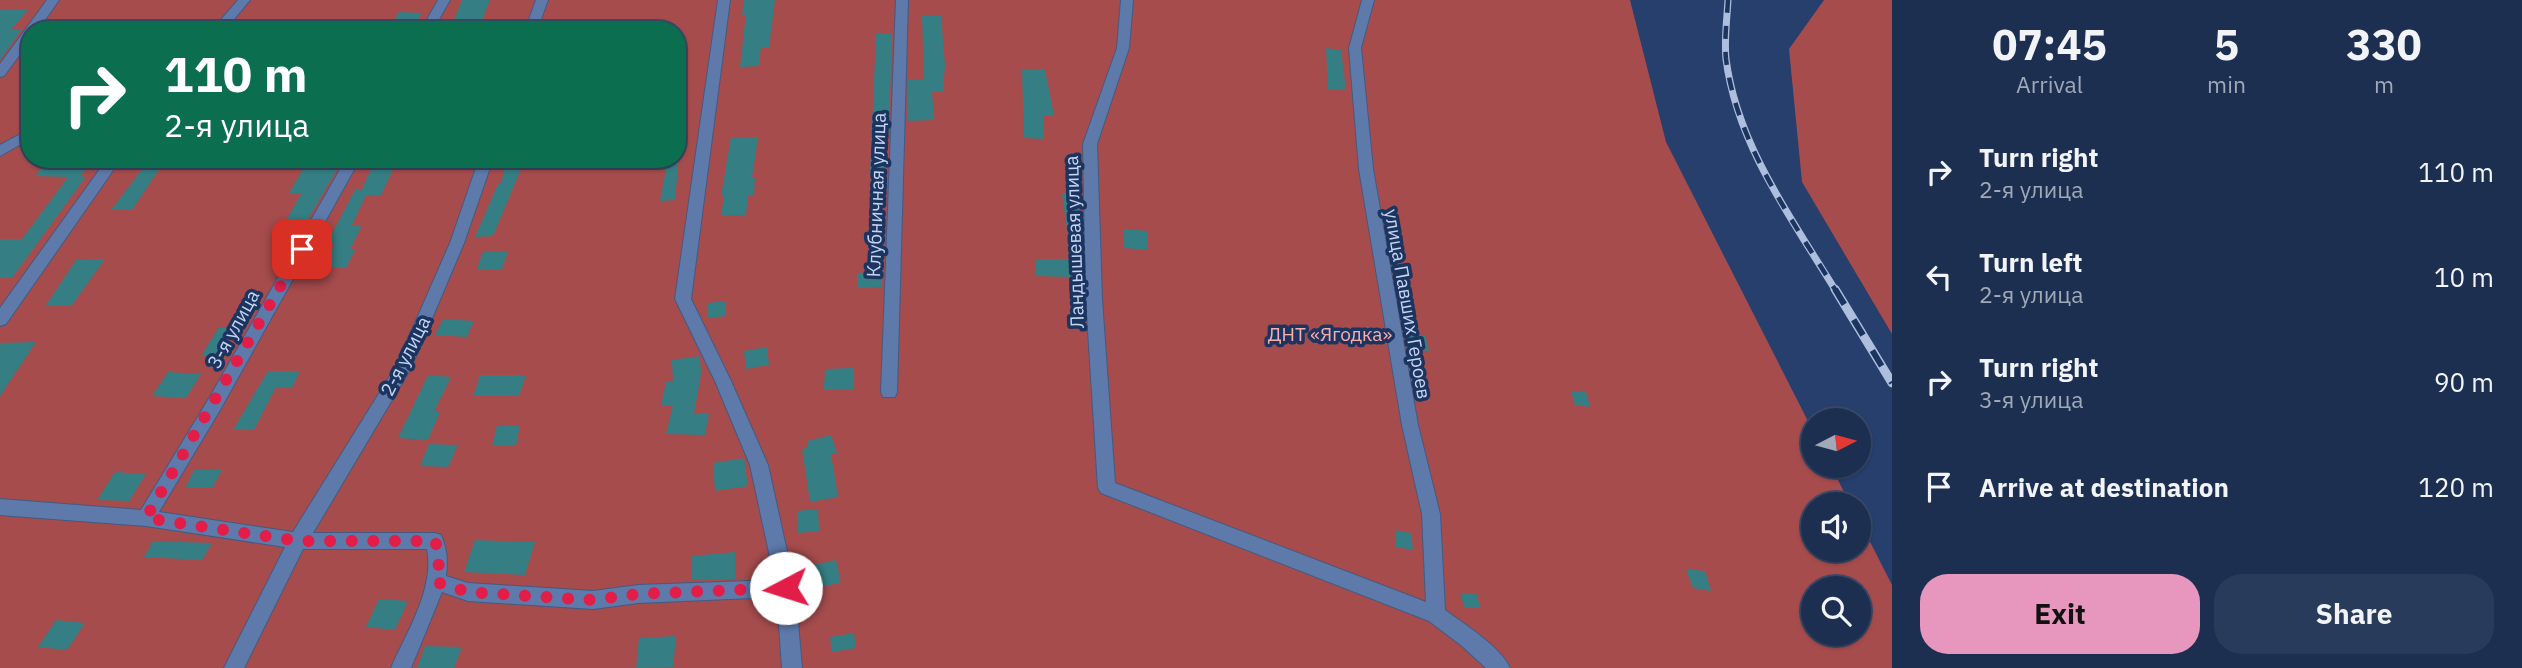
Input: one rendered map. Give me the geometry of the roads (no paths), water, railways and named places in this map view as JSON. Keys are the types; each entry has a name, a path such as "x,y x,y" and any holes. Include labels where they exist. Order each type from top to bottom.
{"street":[{"path":"38,21 54,0"},
{"path":"226,21 244,0"},
{"path":"432,21 444,0"},
{"path":"534,21 542,0"},
{"path":"724,0 683,299 759,465 786,588 792,668"},
{"name":"Клубничная улица","path":"889,392 902,0"},
{"name":"Ландышевая улица","path":"1126,0 1124,48 1090,144 1094,299 1107,488 1201,527 1324,570 1436,615"},
{"name":"улица Павших Героев","path":"1368,0 1355,48 1366,169 1410,425 1430,514 1436,615"},
{"path":"0,73 21,45"},
{"path":"0,151 21,138"},
{"path":"0,320 108,168"},
{"name":"3-я улица","path":"146,518 348,168"},
{"name":"2-я улица","path":"234,668 298,541 403,368 457,243 483,168"},
{"path":"0,507 146,518 298,541 435,541 440,556 436,582 401,668"},
{"path":"436,582 468,592 593,600 638,594 786,588"},
{"path":"1436,615 1469,639 1500,668"}],"railway":[{"path":"1728,0 1726,59 1732,91 1742,121 1754,151 1785,209 1836,291"},
{"path":"1835,289 1892,383"}],"park label":[{"name":"ДНТ «Ягодка»","path":"1330,334"}]}
